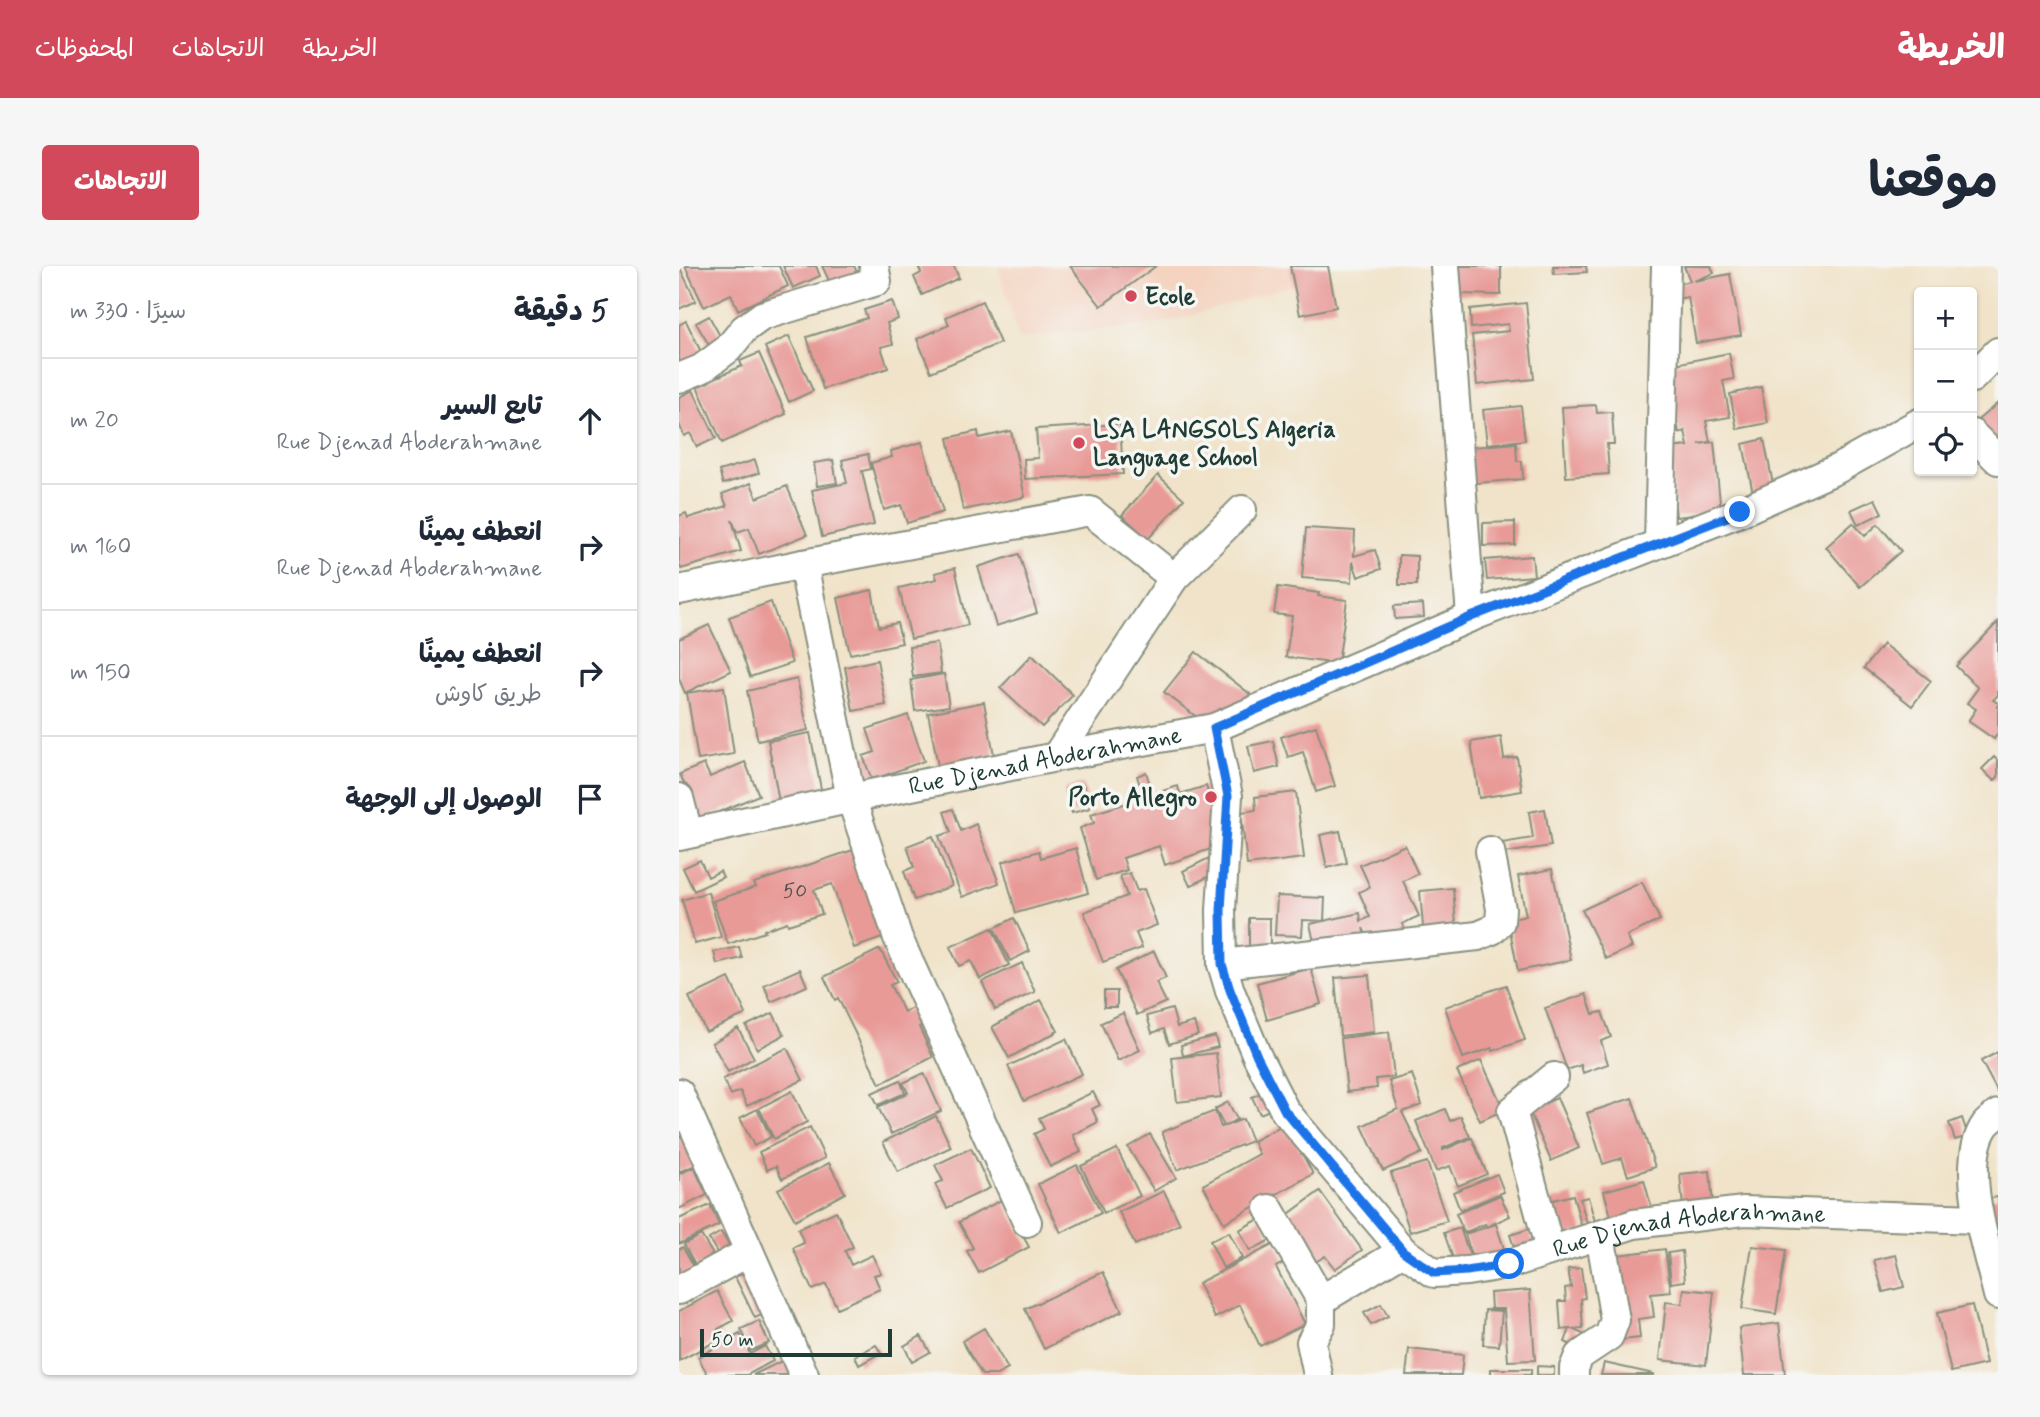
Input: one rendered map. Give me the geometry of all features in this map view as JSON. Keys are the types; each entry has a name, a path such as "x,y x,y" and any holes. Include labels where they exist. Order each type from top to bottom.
{"street":[{"path":"679,378 701,369 728,349 744,329 762,316 877,281 874,266"},
{"path":"1445,266 1471,617"},
{"path":"1659,544 1666,266"},
{"path":"1977,373 1998,352"},
{"path":"1214,728 1471,617 1740,512 1837,469 1914,427"},
{"path":"1977,439 1998,460"},
{"path":"679,590 1090,510 1174,578"},
{"path":"1056,757 1174,578 1242,510"},
{"path":"803,564 851,798 898,939 1027,1222"},
{"name":"Rue Djenad Abderahmane","path":"683,835 851,798 1214,728 1228,796 1221,910 1222,964 1230,990 1257,1056 1285,1111 1403,1251 1434,1273 1509,1264 1634,1224 1744,1212 1978,1219"},
{"path":"679,798 683,835"},
{"path":"1222,964 1478,936 1492,930 1500,922 1501,909 1490,851"},
{"path":"1550,1250 1512,1111 1555,1077"},
{"path":"679,1093 804,1375"},
{"path":"1998,1114 1986,1125 1975,1150 1974,1179 1978,1219 1998,1295"},
{"path":"1269,1209 1321,1300 1321,1324 1311,1342 1318,1375"},
{"path":"1574,1375 1579,1356 1609,1336 1615,1320 1600,1235"},
{"path":"1321,1300 1403,1251"},
{"path":"679,1290 749,1252"}],"shaded area":[{"name":"Ecole","path":"998,266 1328,266 1336,307 1300,315 1293,285 1170,322 1019,339"}],"building":[{"path":"679,266 696,301 679,309"},
{"path":"685,266 779,266 788,286 738,310 731,294 704,307"},
{"path":"783,266 816,266 820,276 793,288"},
{"path":"822,266 854,266 858,274 832,287"},
{"path":"918,266 954,266 959,278 922,295 914,277 921,273"},
{"path":"1070,266 1156,266 1101,306"},
{"path":"1290,266 1328,266 1336,307 1300,315"},
{"path":"1440,266 1501,266 1501,295 1457,294"},
{"path":"1553,266 1586,266 1587,272 1554,274"},
{"path":"1684,266 1711,266 1714,273 1694,281 1730,274 1741,335 1696,343 1688,297 1676,299 1673,285 1690,281"},
{"path":"892,301 898,319 887,323 893,344 881,347 888,368 823,389 807,337 867,318 864,310"},
{"path":"982,301 1000,343 931,372 917,339 949,325 946,317"},
{"path":"1526,303 1534,379 1477,385 1472,335 1509,331 1508,324 1471,328 1470,309"},
{"path":"709,316 725,345 713,352 696,323"},
{"path":"686,321 703,356 679,374 679,325"},
{"path":"789,336 813,391 789,402 765,347"},
{"path":"759,353 786,414 722,443 697,386 742,366 740,361"},
{"path":"1729,353 1734,379 1723,381 1730,417 1706,421 1710,442 1699,444 1714,442 1721,512 1676,517 1669,448 1688,446 1685,431 1679,433 1666,366"},
{"path":"1761,387 1768,423 1737,429 1730,394"},
{"path":"693,390 716,438 697,447 690,433 684,436 679,424 679,397"},
{"path":"1998,403 1998,453 1977,429 1977,421"},
{"path":"1596,405 1597,413 1612,412 1614,444 1607,444 1609,474 1566,477 1562,407"},
{"path":"1521,406 1525,440 1487,444 1483,410"},
{"name":"LSA LANGSOLS Algeria Language School","path":"1120,424 1123,474 1025,479 1024,459 1038,458 1036,429"},
{"path":"978,431 979,438 1011,431 1025,497 963,510 948,438"},
{"path":"1764,439 1775,494 1754,498 1743,444"},
{"path":"922,442 943,512 907,523 901,505 884,510 871,463 892,457 891,451"},
{"path":"1516,443 1517,461 1522,461 1523,479 1467,484 1463,448"},
{"path":"868,454 871,469 862,471 874,525 822,537 812,490 847,483 842,460"},
{"path":"755,460 759,473 723,484 719,471"},
{"path":"833,460 837,483 817,486 814,463"},
{"path":"1158,475 1184,499 1148,539 1122,515"},
{"path":"751,483 757,498 787,486 807,535 759,554 749,528 737,532 732,520 741,551 681,569 679,516 686,513 688,518 727,506 722,494"},
{"path":"1875,499 1882,513 1858,525 1851,510"},
{"path":"1515,522 1515,545 1483,546 1483,523"},
{"path":"1853,523 1865,536 1878,524 1901,551 1860,587 1826,547"},
{"path":"1306,528 1355,531 1354,556 1375,550 1381,569 1358,577 1353,561 1352,582 1302,578"},
{"path":"1019,554 1037,613 996,626 978,567"},
{"path":"1399,555 1417,556 1417,585 1399,585"},
{"path":"1532,556 1534,576 1487,580 1485,560"},
{"path":"955,568 968,625 911,639 899,588 937,579 935,573"},
{"path":"1278,587 1347,600 1338,664 1286,657 1292,616 1274,614"},
{"path":"872,590 879,627 897,623 902,643 850,654 838,598"},
{"path":"771,602 792,663 750,677 729,617"},
{"path":"1423,604 1424,617 1395,619 1394,606"},
{"path":"1998,622 1998,695 1993,700 1998,703 1998,733 1994,739 1968,721 1976,709 1967,703 1978,688 1956,666"},
{"path":"709,625 731,671 685,693 679,679 679,639"},
{"path":"937,643 941,673 913,677 909,647"},
{"path":"1883,644 1931,681 1912,706 1864,668"},
{"path":"1196,652 1250,694 1230,720 1207,725 1164,692"},
{"path":"1032,655 1073,695 1042,727 1000,688"},
{"path":"877,660 886,705 853,711 845,667"},
{"path":"944,674 949,706 915,711 911,680"},
{"path":"797,679 808,730 758,741 747,691"},
{"path":"724,687 734,754 698,760 687,693"},
{"path":"984,702 994,755 938,766 928,713"},
{"path":"908,715 924,761 872,780 863,756 875,752 867,729"},
{"path":"1316,726 1335,786 1316,792 1303,752 1288,757 1281,737"},
{"path":"810,733 822,794 779,802 768,741"},
{"path":"1501,737 1504,759 1517,757 1522,791 1479,798 1471,742"},
{"path":"1273,741 1279,767 1254,773 1248,746"},
{"path":"1994,757 1998,761 1998,777 1994,781 1982,769"},
{"path":"745,762 759,795 700,820 680,774 704,764 710,777"},
{"path":"1146,772 1153,794 1178,786 1180,794 1206,786 1225,844 1165,865 1159,846 1123,858 1127,870 1096,880 1080,828 1094,823 1091,814 1144,798 1137,776"},
{"path":"1083,784 1090,808 1072,813 1065,789"},
{"path":"1296,792 1304,858 1247,865 1241,812 1256,810 1255,797"},
{"path":"953,809 961,831 976,824 999,883 962,897 939,836 951,832 944,812"},
{"path":"1545,809 1551,846 1504,853 1502,843 1533,838 1529,812"},
{"path":"1340,831 1347,863 1327,868 1320,835"},
{"path":"933,836 952,886 914,900 904,871 914,867 907,846"},
{"path":"1405,845 1418,874 1403,881 1419,916 1402,924 1413,946 1373,951 1363,928 1367,944 1317,955 1310,924 1360,913 1361,921 1370,917 1359,892 1370,887 1360,865"},
{"path":"859,848 888,936 854,948 832,884 814,890 822,914 788,925 787,922 728,944 713,901 756,887 754,883"},
{"path":"1076,848 1088,893 1016,913 1002,862 1039,851 1041,858"},
{"path":"1213,856 1221,870 1190,886 1183,871"},
{"path":"700,860 708,877 720,871 723,877 694,891 683,868"},
{"path":"1552,869 1571,960 1518,971 1508,920 1526,916 1518,876"},
{"path":"1130,873 1137,891 1144,889 1157,925 1136,933 1142,948 1103,962 1084,912 1127,896 1120,876"},
{"path":"1642,882 1660,920 1627,936 1632,947 1606,959 1582,910"},
{"path":"1453,888 1458,948 1425,951 1420,891"},
{"path":"708,892 721,937 695,944 682,900"},
{"path":"1277,896 1325,898 1324,921 1303,920 1302,936 1275,935"},
{"path":"1014,918 1030,951 1010,961 994,928"},
{"path":"1249,918 1270,918 1270,956 1249,956"},
{"path":"992,928 1009,965 980,979 971,961 959,966 950,947"},
{"path":"739,947 742,958 717,964 714,952"},
{"path":"880,949 897,982 890,985 904,1012 929,1000 937,1017 919,1027 933,1057 880,1084 838,998 835,1000 824,977"},
{"path":"1154,951 1166,978 1156,982 1166,1002 1137,1015 1116,970"},
{"path":"1022,963 1035,992 995,1010 982,982"},
{"path":"1311,968 1321,1004 1267,1020 1257,983"},
{"path":"800,969 807,986 771,1002 764,985"},
{"path":"1369,975 1374,1032 1340,1036 1335,978"},
{"path":"729,978 746,1014 706,1032 689,997"},
{"path":"1506,985 1525,1040 1463,1058 1445,1007"},
{"path":"1104,991 1117,991 1117,1007 1104,1007"},
{"path":"1586,994 1593,1014 1602,1012 1611,1037 1601,1041 1608,1064 1583,1073 1581,1065 1567,1070 1545,1008"},
{"path":"1041,1000 1058,1031 1009,1058 992,1027"},
{"path":"1172,1009 1177,1027 1194,1022 1198,1035 1169,1044 1164,1029 1152,1033 1147,1016"},
{"path":"773,1013 784,1035 757,1049 746,1026"},
{"path":"1123,1013 1140,1050 1118,1061 1101,1023"},
{"path":"738,1028 754,1058 728,1072 712,1043"},
{"path":"1389,1032 1394,1077 1376,1079 1377,1088 1347,1092 1341,1038"},
{"path":"1215,1036 1218,1047 1183,1056 1181,1045"},
{"path":"1066,1039 1082,1074 1024,1101 1008,1066"},
{"path":"787,1048 803,1080 747,1106 740,1091 731,1095 723,1079"},
{"path":"1998,1052 1998,1093 1981,1061"},
{"path":"1216,1053 1221,1097 1177,1102 1172,1058"},
{"path":"1481,1060 1504,1110 1480,1121 1457,1071"},
{"path":"924,1073 941,1111 891,1134 878,1107 908,1093 903,1083"},
{"path":"1412,1074 1422,1105 1402,1112 1422,1153 1383,1171 1362,1126 1398,1109 1389,1081"},
{"path":"900,1080 905,1093 878,1105 872,1093"},
{"path":"1271,1088 1279,1106 1260,1114 1252,1097"},
{"path":"792,1091 807,1122 774,1139 759,1108"},
{"path":"1093,1092 1100,1105 1092,1109 1098,1122 1073,1135 1081,1152 1050,1167 1034,1134 1044,1129 1039,1118"},
{"path":"1557,1098 1579,1148 1551,1161 1529,1110"},
{"path":"1632,1098 1655,1167 1628,1176 1622,1158 1603,1164 1587,1113"},
{"path":"1228,1102 1237,1119 1225,1126 1243,1119 1252,1141 1177,1170 1162,1132 1215,1111 1221,1127 1224,1126 1215,1109"},
{"path":"757,1109 771,1137 754,1146 740,1118"},
{"path":"1445,1109 1450,1121 1461,1116 1470,1137 1443,1150 1472,1138 1487,1174 1458,1186 1450,1166 1436,1171 1416,1121"},
{"path":"936,1116 951,1147 898,1172 883,1142"},
{"path":"1962,1118 1968,1136 1955,1140 1949,1123"},
{"path":"1286,1123 1313,1174 1224,1223 1203,1185 1259,1154 1253,1141"},
{"path":"810,1127 825,1158 782,1179 776,1166 767,1170 759,1152"},
{"path":"1150,1134 1176,1178 1154,1191 1128,1147"},
{"path":"682,1136 696,1165 679,1172 679,1137"},
{"path":"971,1148 990,1188 947,1208 935,1184 943,1181 935,1165"},
{"path":"1117,1149 1140,1196 1104,1213 1081,1166"},
{"path":"1427,1162 1447,1221 1410,1232 1391,1173"},
{"path":"829,1163 845,1193 795,1220 778,1189"},
{"path":"1077,1165 1101,1213 1061,1233 1038,1184"},
{"path":"694,1167 707,1195 679,1209 679,1174"},
{"path":"1710,1171 1713,1205 1683,1208 1680,1174"},
{"path":"1497,1174 1504,1192 1460,1210 1453,1192"},
{"path":"1644,1180 1653,1213 1613,1224 1604,1191"},
{"path":"1164,1191 1180,1224 1135,1245 1119,1212"},
{"path":"1320,1191 1362,1250 1335,1269 1325,1256 1314,1263 1282,1219"},
{"path":"1500,1195 1510,1216 1487,1227 1485,1224 1464,1233 1456,1214"},
{"path":"1573,1195 1583,1232 1539,1243 1529,1206"},
{"path":"1588,1197 1596,1225 1588,1227 1580,1199"},
{"path":"1998,1197 1998,1238 1994,1239 1986,1199"},
{"path":"1003,1199 1029,1247 979,1273 967,1251 973,1248 959,1222"},
{"path":"710,1205 719,1225 679,1244 679,1219"},
{"path":"836,1211 853,1247 845,1251 851,1265 872,1255 881,1273 874,1275 880,1289 837,1308 826,1284 812,1290 793,1248 804,1243 798,1229"},
{"path":"1261,1218 1272,1239 1250,1251 1239,1230"},
{"path":"1496,1224 1507,1258 1475,1268 1465,1234"},
{"path":"1460,1228 1471,1259 1455,1264 1444,1233"},
{"path":"1529,1229 1536,1250 1517,1256 1510,1235"},
{"path":"721,1232 730,1247 718,1254 709,1239"},
{"path":"1229,1232 1242,1258 1223,1268 1210,1241"},
{"path":"701,1235 715,1258 697,1268 684,1244"},
{"path":"1276,1243 1285,1262 1276,1267 1305,1324 1260,1346 1240,1305 1215,1318 1198,1283"},
{"path":"1752,1246 1786,1250 1776,1314 1742,1309"},
{"path":"683,1247 695,1268 679,1277 679,1249"},
{"path":"1665,1249 1671,1292 1651,1294 1654,1317 1638,1319 1640,1338 1603,1342 1617,1255"},
{"path":"1682,1251 1685,1281 1671,1283 1668,1253"},
{"path":"1896,1255 1904,1287 1883,1292 1874,1260"},
{"path":"758,1266 777,1308 755,1318 735,1277"},
{"path":"1581,1268 1585,1298 1581,1299 1583,1328 1572,1329 1583,1334 1577,1348 1565,1342 1570,1329 1561,1330 1559,1301 1566,1301 1565,1288 1571,1287 1568,1269"},
{"path":"1103,1272 1122,1311 1044,1349 1025,1309"},
{"path":"1684,1289 1714,1292 1706,1365 1660,1360 1666,1302 1682,1304"},
{"path":"1530,1290 1535,1360 1508,1361 1504,1309 1491,1309 1490,1293"},
{"path":"717,1291 733,1321 718,1329 722,1338 679,1361 679,1311"},
{"path":"1381,1304 1388,1316 1371,1325 1364,1313"},
{"path":"1972,1305 1986,1364 1951,1372 1937,1313"},
{"path":"1485,1310 1502,1311 1499,1346 1483,1345"},
{"path":"759,1321 769,1343 750,1351 741,1329"},
{"path":"1779,1323 1785,1375 1744,1375 1739,1328"},
{"path":"984,1328 1008,1369 997,1375 982,1375 962,1341"},
{"path":"740,1334 750,1354 765,1346 773,1361 747,1375 708,1375 698,1357"},
{"path":"921,1336 930,1352 912,1362 904,1346"},
{"path":"876,1345 881,1353 859,1365 855,1356"},
{"path":"1409,1349 1463,1355 1461,1375 1406,1375"},
{"path":"792,1356 801,1375 753,1375"},
{"path":"1604,1363 1654,1374 1654,1375 1601,1375"},
{"path":"1537,1366 1554,1367 1554,1375 1537,1375"},
{"path":"1491,1369 1531,1369 1531,1375 1491,1375"}],"place":[{"name":"Ecole","path":"1131,296"},
{"name":"LSA LANGSOLS Algeria Language School","path":"1079,443"},
{"name":"Porto Allegro","path":"1211,797"}],"route":[{"path":"1509,1264 1434,1273 1403,1251 1285,1111 1257,1056 1222,964 1221,910 1228,796 1214,728 1471,617 1740,512"}]}
